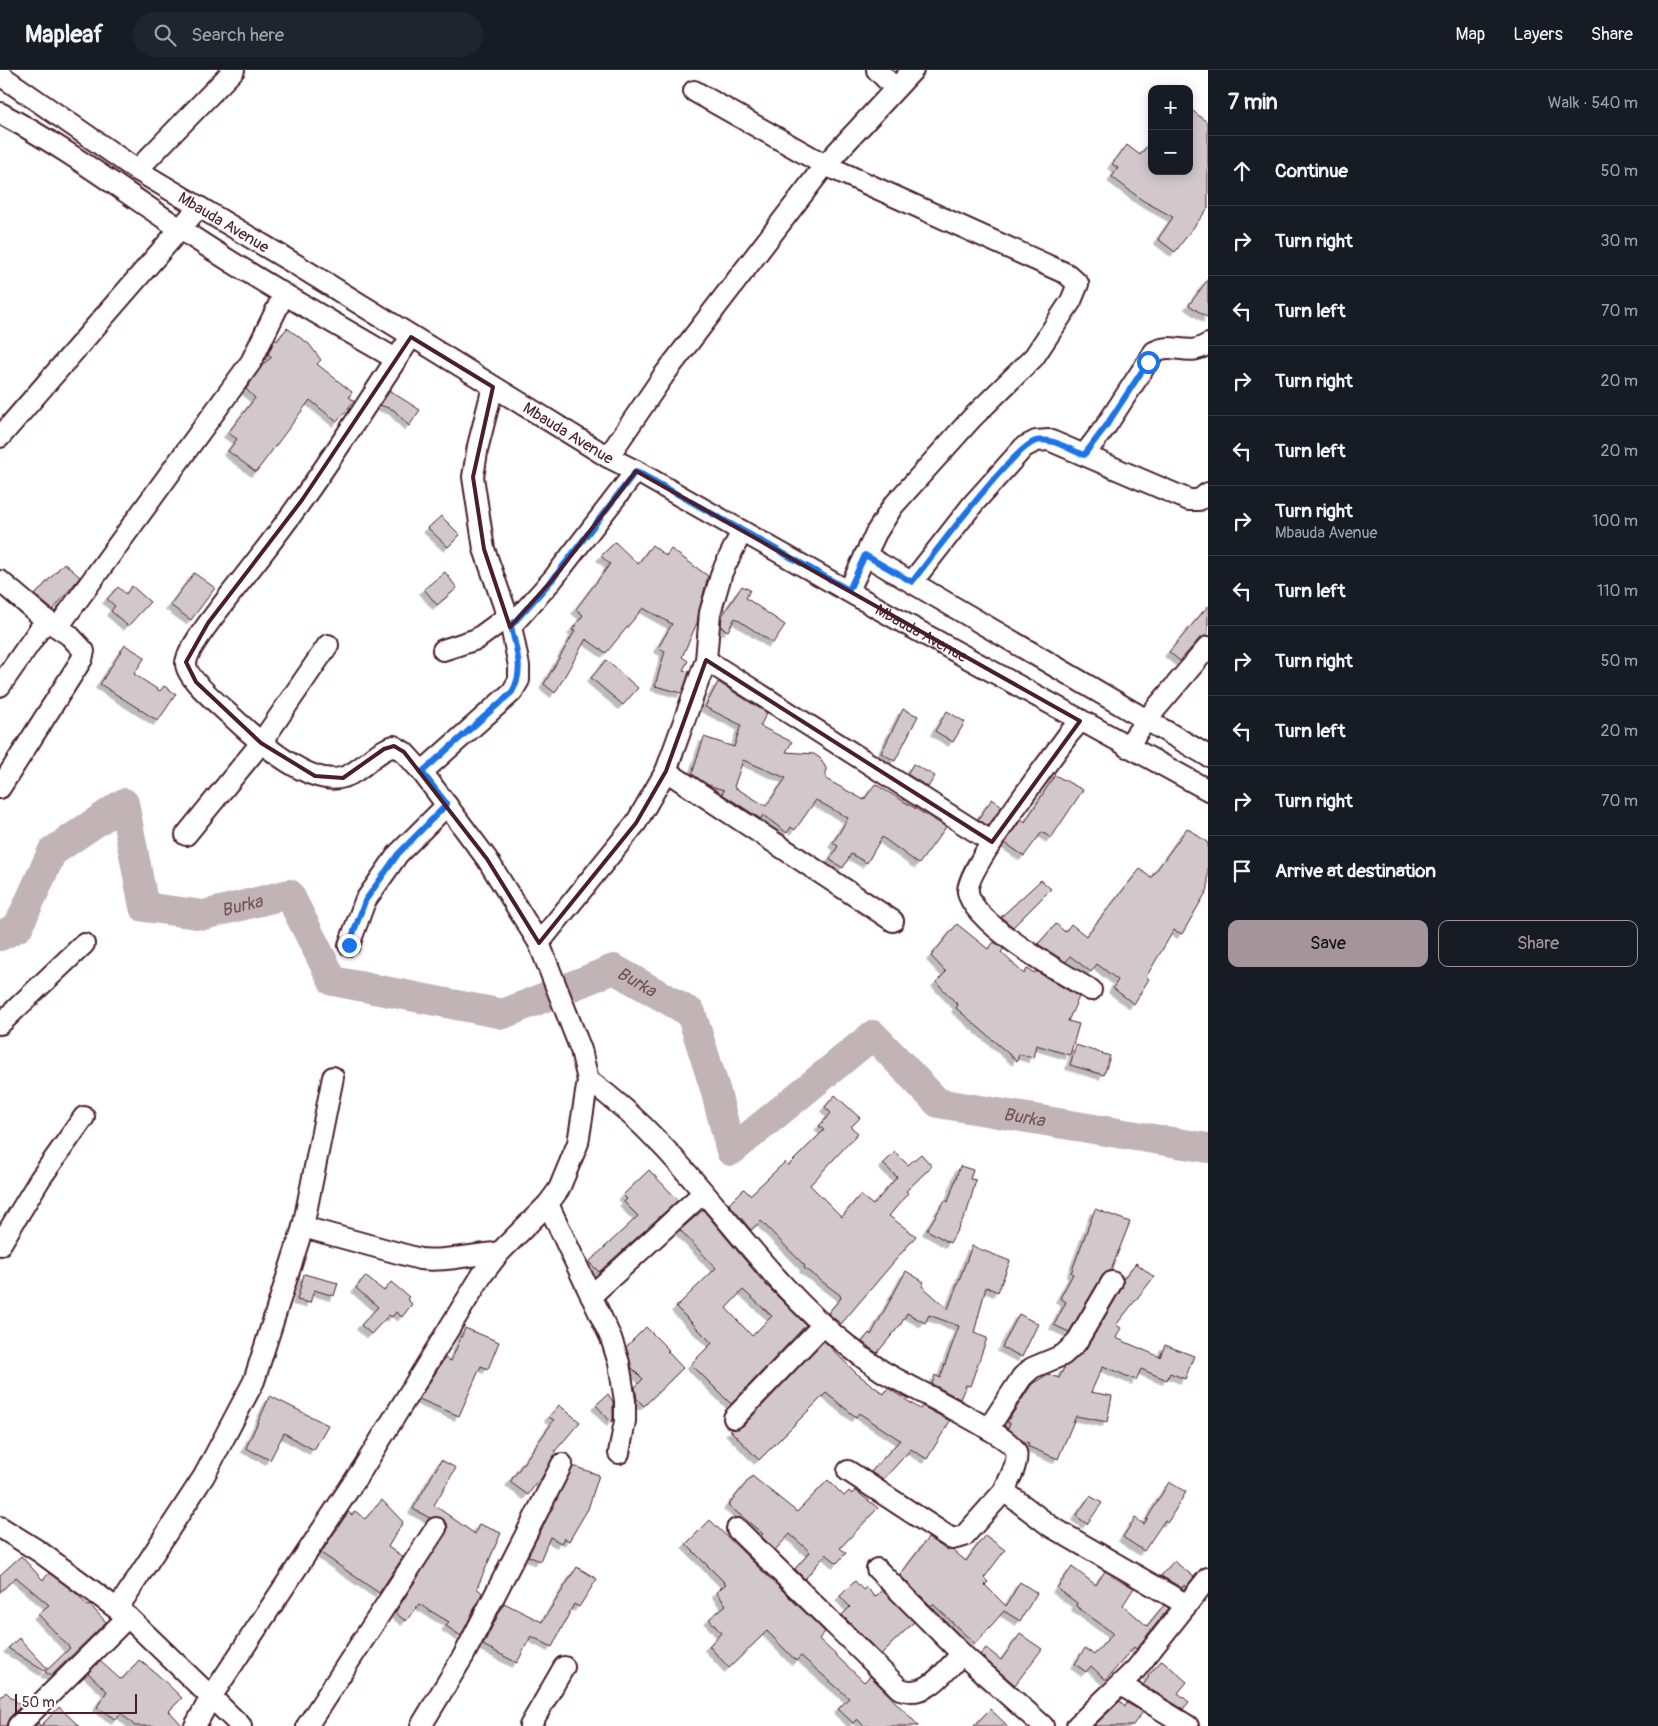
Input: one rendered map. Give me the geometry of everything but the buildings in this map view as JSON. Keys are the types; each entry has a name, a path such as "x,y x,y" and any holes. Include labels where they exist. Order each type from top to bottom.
{"street":[{"path":"138,170 234,70"},
{"path":"877,70 894,87"},
{"path":"608,457 664,375 825,166 894,87 913,70"},
{"name":"Mbauda Avenue","path":"0,75 138,170 608,457 849,590 1080,721 1208,790"},
{"path":"694,91 825,166 1067,274 1078,284 1071,301 1034,357 972,418 912,482 893,506 865,555 849,590"},
{"path":"0,113 46,139 180,229 284,294 396,359"},
{"path":"0,437 199,207"},
{"path":"0,686 52,623 251,362 284,294"},
{"path":"195,1726 211,1696 363,1468 468,1295 499,1253 548,1204 566,1175 578,1143 588,1080 580,1050 539,943 487,859 447,804 404,752 394,746 384,749 361,768 343,778 328,780 315,776 261,743 196,682 187,670 188,654 208,623 302,500 411,337"},
{"path":"1084,455 1106,426 1154,352 1164,346 1196,351 1208,344"},
{"path":"422,772 512,692 519,680 519,666 509,622 484,548 473,477 478,446 493,387"},
{"path":"912,582 973,504 1024,447 1036,441 1049,440 1188,500 1198,500 1208,493"},
{"path":"444,650 477,639 509,622 553,579 636,471"},
{"path":"539,943 636,823 666,771 706,660 710,613 722,572 742,531"},
{"path":"865,555 1147,718 1208,756"},
{"path":"0,581 81,645 84,651 82,659 0,788"},
{"path":"186,834 261,743 328,645"},
{"path":"1127,747 1147,718 1208,647"},
{"path":"706,660 992,842"},
{"path":"1080,721 992,842 969,881 968,891 978,913 1031,954 1091,990"},
{"path":"666,771 892,921"},
{"path":"349,945 365,901 398,854 447,804"},
{"path":"0,1024 84,944"},
{"path":"18,1726 123,1613 204,1476 254,1381 304,1227 333,1077"},
{"path":"588,1080 612,1097 650,1133 788,1292 823,1325 882,1370 988,1429 1012,1445 1017,1453 1016,1461 1004,1491 964,1536 952,1539 848,1471"},
{"path":"0,1245 40,1179 84,1117"},
{"path":"591,1296 703,1193"},
{"path":"548,1204 611,1338 623,1384 625,1420 618,1453"},
{"path":"304,1227 420,1259 434,1260 472,1254 499,1253"},
{"path":"988,1429 1022,1377 1032,1368 1063,1355 1076,1343 1112,1282"},
{"path":"734,1418 823,1325"},
{"path":"421,1726 464,1655 562,1464"},
{"path":"1004,1491 1050,1526 1186,1605"},
{"path":"0,1527 40,1552 123,1613 242,1726"},
{"path":"307,1726 436,1528"},
{"path":"738,1528 900,1688 916,1692 926,1689 962,1654"},
{"path":"877,1569 962,1654 1043,1726"},
{"path":"1077,1726 1121,1685 1208,1578"},
{"path":"530,1726 564,1667"},
{"path":"1121,1685 1188,1726"}],"highlighted area":[{"path":"411,337 493,387 473,477 484,549 510,627 553,579 636,471 1080,721 992,842 706,660 666,771 636,823 539,943 487,859 404,752 394,746 384,749 343,778 315,776 261,743 196,682 186,662 208,623 302,500"}],"waterway":[{"name":"Burka","path":"0,936 18,927 52,852 124,803 144,907 204,915 289,894 333,981 503,1014 614,969 691,1013 715,1089 731,1151 873,1035 938,1103 1208,1148"}],"route":[{"path":"349,945 365,901 398,854 447,804 422,772 512,692 519,680 519,666 511,626 553,579 636,471 849,590 865,555 912,582 973,504 1024,447 1036,441 1049,440 1084,455 1106,426 1148,362"}]}
